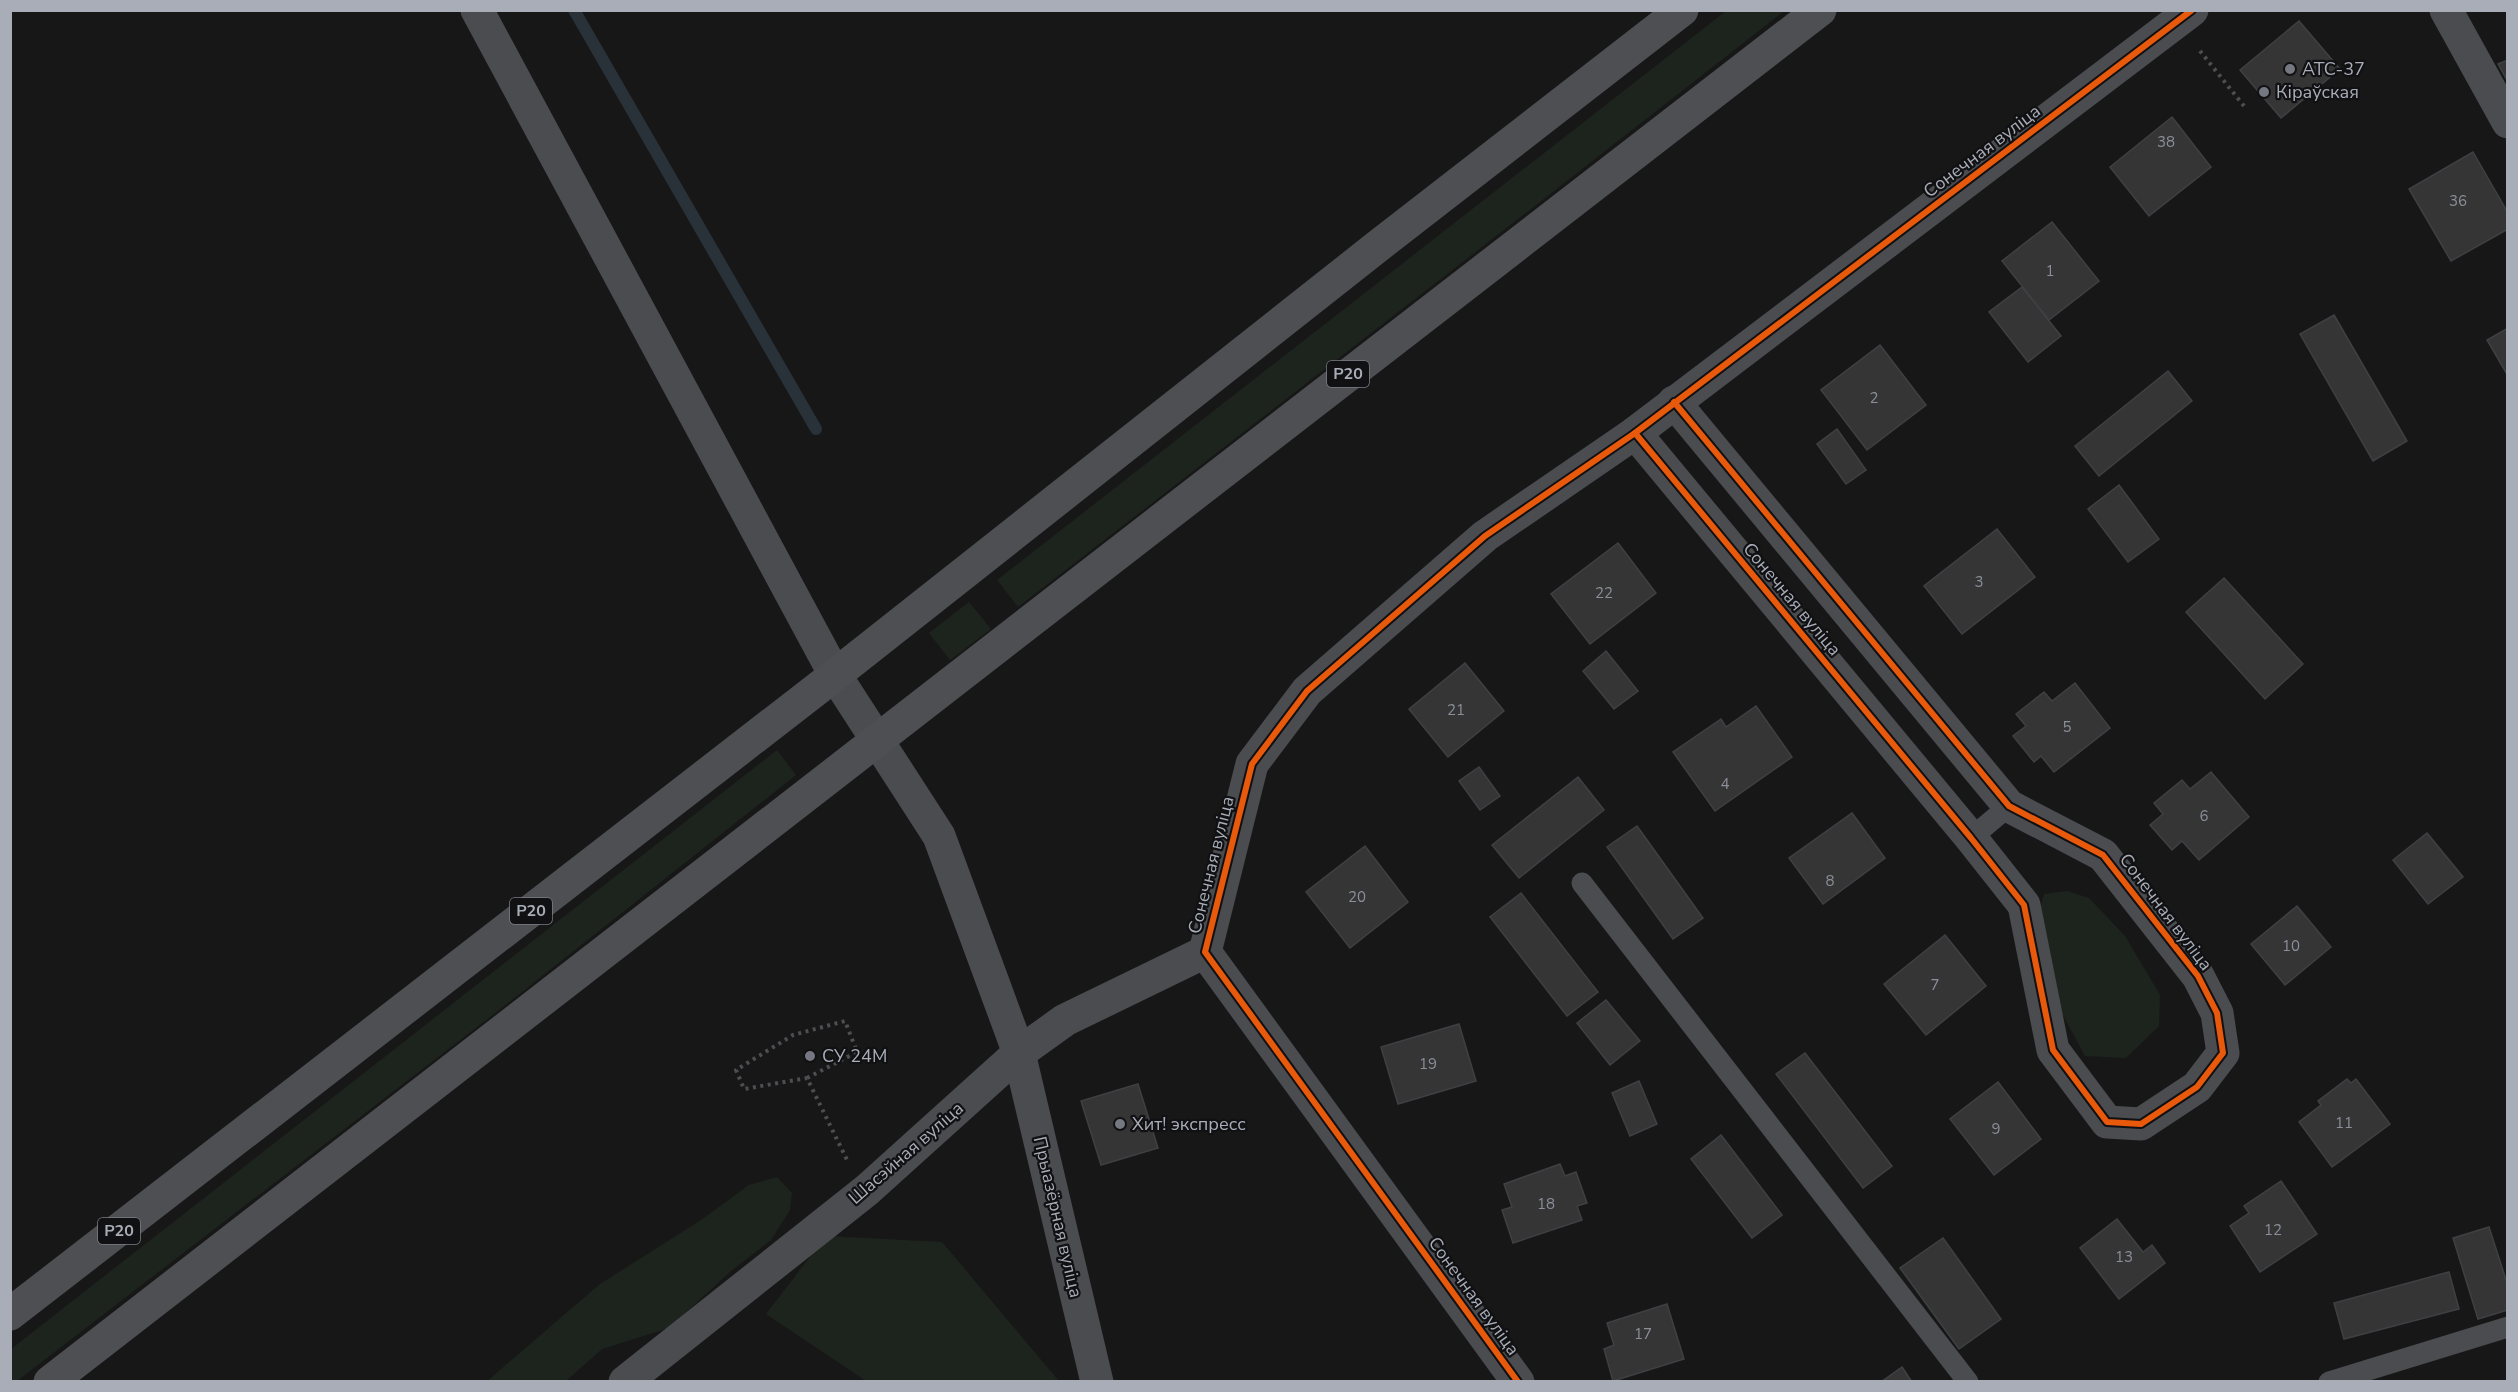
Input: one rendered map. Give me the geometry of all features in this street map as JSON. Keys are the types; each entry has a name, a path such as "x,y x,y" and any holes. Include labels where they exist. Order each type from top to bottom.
{"main road":[{"name":"Р20","path":"10,1314 835,675 1368,254 1682,10"},
{"name":"Р20","path":"50,1382 878,741 1016,630 1820,10"}],"street":[{"name":"Прыазёрная вуліца","path":"477,10 835,675 939,836 1019,1053 1097,1382"},
{"path":"2446,10 2508,122"},
{"name":"Сонечная вуліца","path":"1518,1382 1204,952 1252,764 1307,691 1485,536 1635,433 2185,16"},
{"name":"Сонечная вуліца","path":"1635,433 2024,905 2053,1050 2107,1122 2140,1124 2197,1087 2223,1053 2217,1013 2198,976 2103,855 2009,806 1674,402"},
{"name":"Шасэйная вуліца","path":"625,1382 867,1190 1019,1053 1065,1020 1204,952"}],"lane":[{"path":"1971,838 2009,806"},
{"path":"1582,883 1968,1382"},
{"path":"2329,1382 2508,1327"}],"path":[{"path":"2185,16 2244,106"},
{"path":"845,1021 857,1052 807,1078 744,1089 736,1070 793,1035 845,1021"},
{"path":"807,1078 857,1180 867,1190"}],"shaded area":[{"path":"1726,11 1784,11 1018,607 997,580"},
{"path":"969,602 991,629 950,660 929,633"},
{"path":"777,750 796,775 494,1014 17,1381 11,1381 11,1349"},
{"path":"2067,891 2089,898 2125,936 2160,995 2159,1026 2126,1058 2085,1056 2057,1004 2036,926 2044,894"},
{"path":"777,1177 792,1193 790,1210 771,1240 731,1271 669,1328 602,1349 566,1381 486,1382 600,1284 701,1220 749,1185"},
{"path":"826,1236 942,1242 1059,1381 866,1381 766,1314"}],"building":[{"name":"АТС-37","path":"2299,21 2340,69 2281,118 2240,70"},
{"path":"2508,60 2508,82 2498,64"},
{"path":"2172,117 2211,167 2149,216 2110,167"},
{"path":"2473,152 2508,213 2508,229 2451,261 2409,189"},
{"path":"2052,222 2099,281 2049,320 2002,261"},
{"path":"2022,287 2061,336 2028,362 1989,312"},
{"path":"2334,315 2407,441 2373,461 2300,334"},
{"path":"2508,328 2508,376 2487,340"},
{"path":"1880,345 1926,405 1867,450 1821,390"},
{"path":"2168,371 2192,401 2099,476 2075,446"},
{"path":"1837,429 1866,470 1846,484 1817,444"},
{"path":"2119,485 2159,539 2128,562 2088,509"},
{"path":"1997,529 2035,577 1962,634 1924,586"},
{"path":"1618,543 1656,593 1590,644 1551,594"},
{"path":"2224,578 2303,664 2265,699 2186,612"},
{"path":"1606,651 1638,691 1614,709 1583,671"},
{"path":"1465,663 1504,711 1448,757 1409,709"},
{"path":"2075,683 2110,728 2054,772 2041,756 2034,762 2013,736 2026,726 2016,714 2044,692 2052,701"},
{"path":"1756,706 1792,757 1715,811 1673,752 1721,719 1726,727"},
{"path":"1479,767 1500,796 1480,810 1459,781"},
{"path":"2211,772 2249,817 2199,860 2182,841 2172,850 2150,825 2163,814 2154,803 2182,780 2190,789"},
{"path":"1578,777 1604,810 1519,878 1492,845"},
{"path":"1852,813 1885,858 1823,904 1789,858"},
{"path":"1637,826 1703,918 1673,939 1607,847"},
{"path":"2427,833 2463,877 2428,904 2393,860"},
{"path":"1365,846 1408,902 1350,948 1306,892"},
{"path":"1521,893 1598,992 1567,1016 1490,917"},
{"path":"2297,906 2331,947 2285,985 2251,944"},
{"path":"1945,935 1986,986 1926,1035 1884,984"},
{"path":"1606,1000 1640,1041 1610,1065 1577,1023"},
{"path":"1459,1024 1476,1081 1398,1104 1381,1047"},
{"path":"1805,1053 1892,1166 1863,1188 1776,1074"},
{"path":"2347,1079 2351,1083 2356,1079 2390,1124 2332,1167 2299,1122 2321,1105 2318,1101"},
{"path":"1639,1081 1657,1124 1630,1136 1612,1093"},
{"path":"1998,1082 2041,1139 1994,1175 1950,1119"},
{"name":"Хит! экспресс","path":"1138,1084 1158,1148 1101,1165 1081,1101"},
{"path":"1721,1135 1782,1215 1752,1238 1691,1159"},
{"path":"1560,1164 1565,1176 1576,1172 1587,1203 1577,1206 1582,1220 1513,1243 1502,1210 1512,1207 1504,1184"},
{"path":"2281,1181 2317,1234 2260,1272 2230,1226 2249,1213 2244,1206"},
{"path":"2117,1219 2143,1252 2152,1245 2165,1263 2119,1299 2080,1248"},
{"path":"2489,1227 2508,1286 2508,1310 2478,1319 2453,1238"},
{"path":"1943,1238 2001,1319 1959,1349 1900,1268"},
{"path":"2449,1272 2459,1309 2344,1339 2334,1303"},
{"path":"1667,1304 1684,1359 1613,1381 1604,1349 1614,1345 1607,1323"},
{"path":"1902,1367 1912,1382 1881,1382"}],"waterway":[{"path":"574,10 816,429"}],"cycle path":[{"path":"1518,1382 1205,952 1252,764 1307,691 1485,536 1635,433 2192,10"},
{"path":"1635,433 2024,905 2053,1050 2107,1122 2141,1124 2197,1087 2223,1053 2217,1013 2198,976 2103,855 2009,806 1674,402"}],"place":[{"name":"АТС-37","path":"2290,69"},
{"name":"Кіраўская","path":"2264,92"},
{"name":"СУ 24М","path":"810,1056"},
{"name":"Хит! экспресс","path":"1120,1124"}]}
